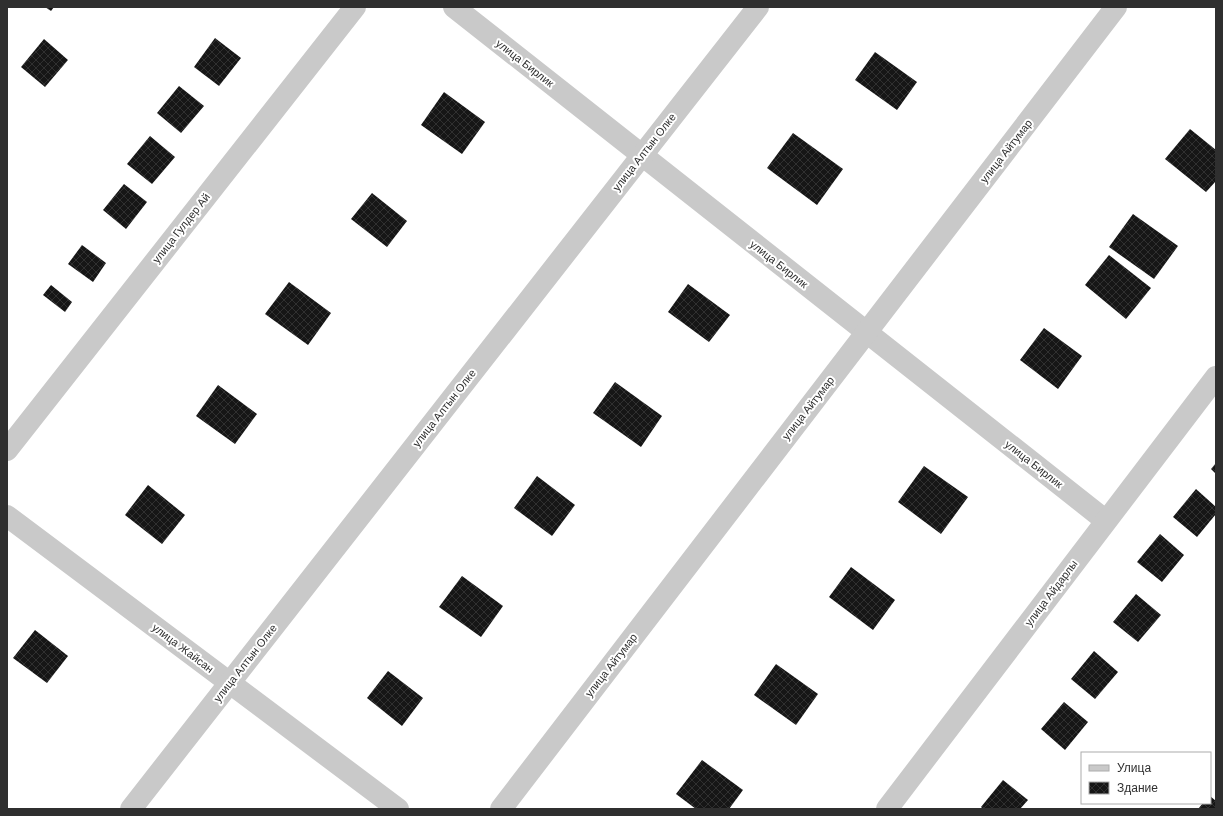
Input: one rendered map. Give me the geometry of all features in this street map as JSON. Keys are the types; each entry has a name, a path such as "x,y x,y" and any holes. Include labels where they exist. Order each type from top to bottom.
{"street":[{"name":"улица Гулдер Ай","path":"7,450 14,428 355,7"},
{"name":"улица Бирлик","path":"454,7 1105,520"},
{"name":"улица Алтын Олке","path":"131,809 758,7"},
{"name":"улица Айтумар","path":"501,809 1116,7"},
{"name":"улица Айдарлы","path":"887,809 1105,520 1216,377"},
{"name":"улица Жайсан","path":"7,516 398,809"}],"building":[{"path":"45,7 54,7 51,11"},
{"path":"215,38 241,58 219,86 194,67"},
{"path":"44,39 68,60 45,87 21,67"},
{"path":"875,52 917,82 897,110 855,80"},
{"path":"179,86 204,106 181,133 157,113"},
{"path":"444,92 485,122 462,154 421,125"},
{"path":"1190,129 1216,150 1216,181 1206,192 1165,159"},
{"path":"793,133 843,169 817,205 767,168"},
{"path":"150,136 175,157 152,184 127,164"},
{"path":"124,184 147,202 126,229 103,210"},
{"path":"372,193 407,221 387,247 351,219"},
{"path":"1133,214 1178,246 1154,279 1109,247"},
{"path":"82,245 106,263 93,282 68,264"},
{"path":"1109,255 1151,288 1126,319 1085,285"},
{"path":"289,282 331,313 308,345 265,314"},
{"path":"688,284 730,315 709,342 668,312"},
{"path":"51,285 72,302 65,312 43,295"},
{"path":"1044,328 1082,356 1058,389 1020,360"},
{"path":"615,382 662,416 641,447 593,413"},
{"path":"218,385 257,414 235,444 196,416"},
{"path":"1216,463 1216,474 1211,469"},
{"path":"924,466 968,497 941,534 898,502"},
{"path":"537,476 575,505 552,536 514,508"},
{"path":"148,485 185,515 162,544 125,515"},
{"path":"1196,489 1216,507 1216,514 1197,537 1173,517"},
{"path":"1160,534 1184,555 1162,582 1137,562"},
{"path":"851,567 895,600 873,630 829,597"},
{"path":"462,576 503,606 481,637 439,607"},
{"path":"1136,594 1161,615 1138,642 1113,622"},
{"path":"35,630 68,656 47,683 13,658"},
{"path":"1094,651 1118,672 1095,699 1071,679"},
{"path":"776,664 818,694 796,725 754,695"},
{"path":"388,671 423,698 402,726 367,698"},
{"path":"1064,702 1088,722 1065,750 1041,729"},
{"path":"702,760 743,790 729,809 696,809 676,794"},
{"path":"1003,780 1028,800 1020,809 983,809 981,807"},
{"path":"1211,797 1216,801 1216,809 1198,809 1202,804 1211,804"}]}
